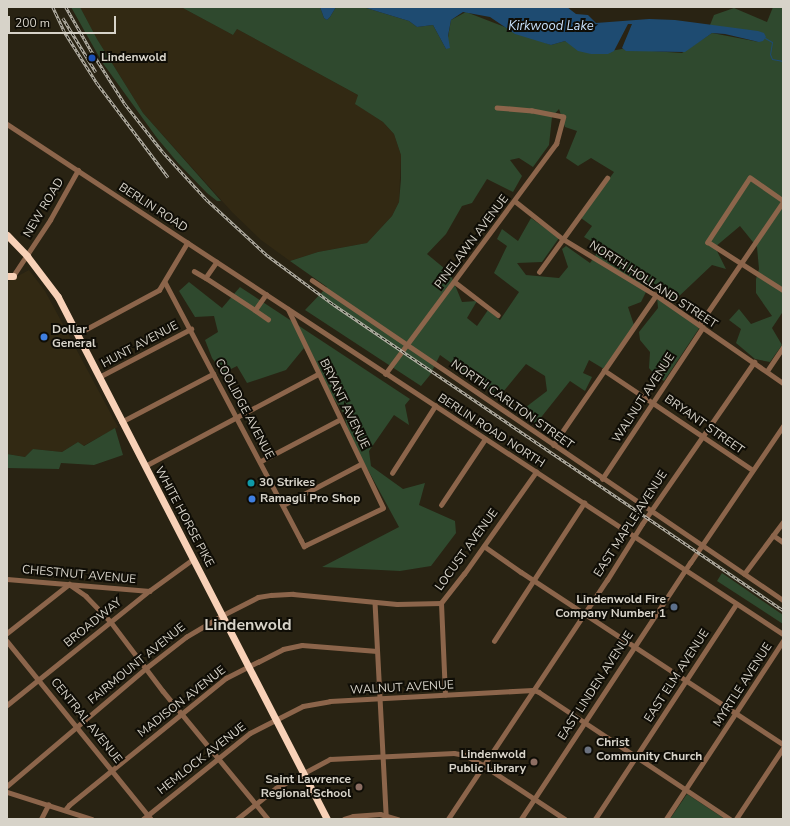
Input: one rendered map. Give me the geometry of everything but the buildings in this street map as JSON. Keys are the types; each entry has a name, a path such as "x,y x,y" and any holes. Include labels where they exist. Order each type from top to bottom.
{"highway":[{"name":"WHITE HORSE PIKE","path":"7,235 27,256 58,297 327,819"}],"street":[{"name":"PINELAWN AVENUE","path":"385,374 553,151 561,129 563,117 532,111 496,108"},
{"name":"BERLIN ROAD","path":"7,124 287,308"},
{"name":"NEW ROAD","path":"10,276 27,256 78,170"},
{"path":"539,272 606,178"},
{"path":"783,202 750,178 708,242 783,290"},
{"name":"NORTH HOLLAND STREET","path":"515,201 563,239 656,296 783,383"},
{"name":"WALNUT AVENUE","path":"602,479 783,202"},
{"path":"77,334 159,290 187,243"},
{"path":"206,278 217,262"},
{"path":"194,271 268,319"},
{"name":"NORTH CARLTON STREET","path":"312,280 602,479 783,600"},
{"name":"COOLIDGE AVENUE","path":"165,282 261,461 304,546"},
{"path":"454,282 498,315"},
{"path":"255,310 266,294"},
{"path":"553,445 656,296"},
{"name":"BRYANT AVENUE","path":"287,308 339,420 383,508 304,546"},
{"name":"BERLIN ROAD NORTH","path":"287,308 385,374 783,634"},
{"name":"HUNT AVENUE","path":"99,377 191,329"},
{"path":"767,372 783,347"},
{"name":"EAST MAPLE AVENUE","path":"448,819 584,614 650,511 754,362"},
{"name":"BRYANT STREET","path":"604,370 753,470"},
{"path":"122,422 213,374"},
{"path":"145,466 318,374"},
{"path":"392,473 435,406"},
{"path":"261,461 339,420"},
{"name":"EAST LINDEN AVENUE","path":"521,819 685,570 783,426"},
{"path":"441,505 485,439"},
{"path":"284,505 361,464"},
{"name":"LOCUST AVENUE","path":"445,695 441,603 484,546 536,472"},
{"path":"494,641 584,504"},
{"path":"744,574 783,522"},
{"path":"773,535 783,542"},
{"path":"484,546 584,614 783,744"},
{"name":"BROADWAY","path":"7,705 149,591 194,559"},
{"name":"CHESTNUT AVENUE","path":"7,579 149,591"},
{"path":"7,633 69,584 86,596 111,622 146,668 268,819"},
{"name":"FAIRMOUNT AVENUE","path":"8,783 146,668 197,629 258,597 271,595 308,595 397,604 441,603"},
{"path":"375,602 386,814"},
{"name":"EAST ELM AVENUE","path":"595,819 736,604"},
{"name":"CENTRAL AVENUE","path":"7,641 149,817"},
{"name":"MYRTLE AVENUE","path":"666,819 783,641"},
{"name":"MADISON AVENUE","path":"65,810 68,805 226,678 283,649 294,646 377,652"},
{"path":"533,690 539,692 585,722 730,819"},
{"name":"WALNUT AVENUE","path":"276,719 303,706 316,703 533,690"},
{"name":"HEMLOCK AVENUE","path":"143,819 149,817 250,733 276,719"},
{"path":"736,819 783,748"},
{"path":"237,819 276,788 330,759 463,754 484,765 565,819"},
{"path":"7,792 92,819"},
{"path":"41,819 48,805"},
{"path":"344,819 369,814 386,814 398,819"}],"shaded area":[{"path":"80,7 181,7 233,35 237,29 358,95 356,104 383,122 394,134 401,155 399,202 392,216 367,243 318,252 290,261 261,240 232,212 143,113 97,39"},
{"path":"29,270 45,291 118,427 83,446 78,442 62,452 33,449 25,457 7,454 7,282"}],"green space":[{"path":"71,7 80,7 97,39 143,113 221,201 217,201 207,193 178,163 157,138 102,62"},
{"path":"181,7 320,7 324,18 327,20 336,7 363,7 409,21 417,27 433,25 446,49 451,20 466,12 551,45 565,41 592,54 622,49 682,53 712,33 759,42 710,25 714,15 734,8 767,22 773,7 783,7 783,314 782,313 772,328 782,345 770,362 755,359 736,343 741,329 729,320 739,309 751,324 772,316 756,293 756,279 759,269 757,247 740,226 715,247 726,269 712,265 675,300 649,286 641,302 628,307 634,325 604,369 589,360 583,373 592,377 585,391 570,381 535,425 526,407 547,391 545,376 526,364 499,397 440,355 430,375 421,386 305,310 327,287 290,261 318,252 367,243 392,216 399,202 401,179 401,155 394,134 383,122 355,104 358,95 237,29 233,35","holes":["559,109 565,127 577,131 566,158 578,166 591,158 614,172 581,218 592,226 584,237 601,247 590,263 566,246 562,249 568,267 559,278 526,275 517,263 542,262 559,238 531,218 518,241 502,229 497,239 507,246 494,273 519,292 500,320 488,310 477,326 467,318 477,301 462,302 450,273 427,254 446,234 462,206 472,203 487,179 513,192 522,176 510,160 519,158 533,167 549,145 552,117"]},
{"path":"189,282 222,308 240,287 410,399 405,405 409,425 394,415 369,451 371,466 403,489 425,483 419,505 455,521 456,533 431,566 400,571 322,567 399,527 349,435 344,414 321,379 304,348 286,370 247,383 237,366 223,373 212,358 205,340 218,332 214,316 195,317 179,291"},
{"path":"657,297 700,327 664,381 655,375 649,368 650,352 640,340 639,332 658,308"},
{"path":"115,428 123,455 94,465 61,463 59,469 7,468 7,454 25,457 33,449 62,452 78,442 84,446"},
{"path":"722,573 783,615 783,624 717,581"},
{"path":"687,794 725,819 670,819"}],"water":[{"path":"320,7 336,7 327,20 324,18"},
{"name":"Kirkwood Lake","path":"363,7 567,7 576,14 588,15 596,23 649,19 675,20 758,31 764,33 766,37 763,41 759,42 725,34 712,33 685,52 626,51 622,48 632,24 628,24 614,51 608,54 591,54 578,51 565,41 551,45 515,34 490,17 463,12 451,20 448,36 450,48 446,49 433,25 417,27 409,21"}],"waterway":[{"path":"765,38 772,42 770,54 772,59 783,61"}],"railway":[{"path":"53,7 64,31 97,83 168,177"},
{"path":"66,7 125,104 163,152 206,199 267,255 333,304 783,610"},
{"path":"63,18 96,72"}],"place":[{"name":"Lindenwold","path":"92,58"},
{"name":"Dollar General","path":"44,337"},
{"name":"30 Strikes","path":"251,483"},
{"name":"Ramagli Pro Shop","path":"252,499"},
{"name":"Lindenwold Fire Company Number 1","path":"674,607"},
{"name":"Christ Community Church","path":"588,750"},
{"name":"Lindenwold Public Library","path":"534,762"},
{"name":"Saint Lawrence Regional School","path":"359,787"}],"district":[{"name":"Lindenwold","path":"248,625"}]}
